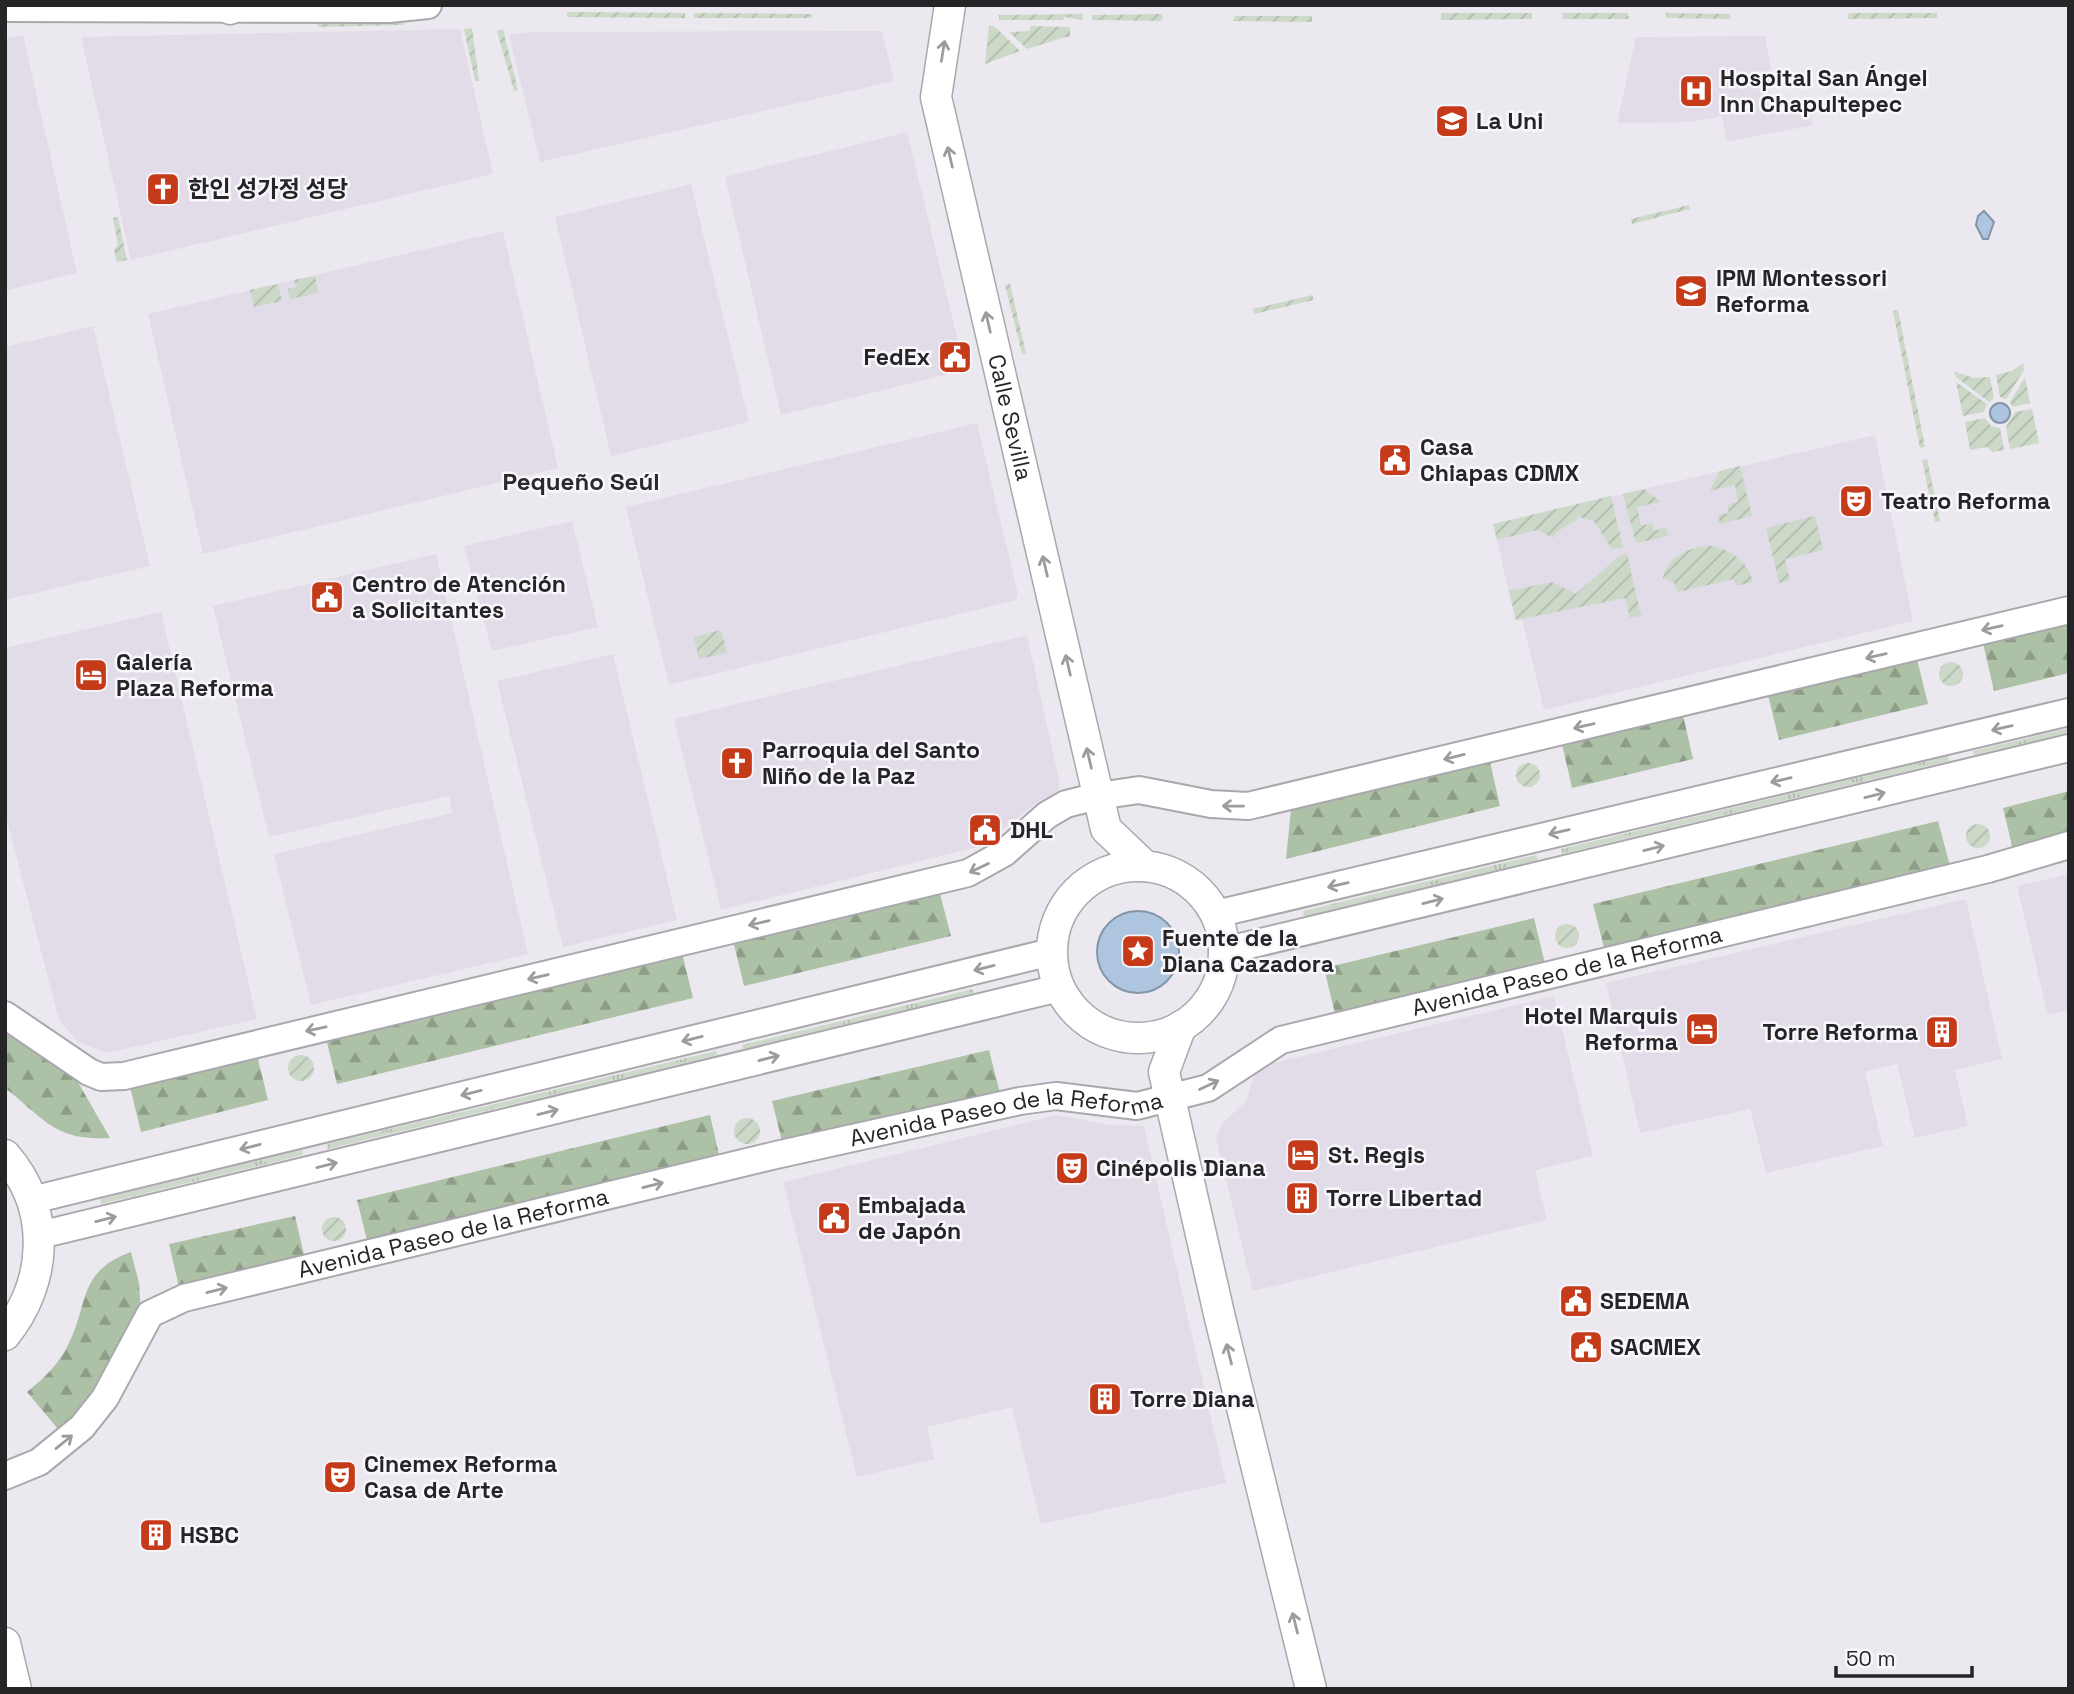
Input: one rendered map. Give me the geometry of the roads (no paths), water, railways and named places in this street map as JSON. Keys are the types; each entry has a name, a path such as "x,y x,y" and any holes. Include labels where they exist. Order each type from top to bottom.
{"main road":[{"name":"Calle Sevilla","path":"950,5 936,97 1106,829"},
{"path":"1089,880 1106,829 1146,866"},
{"path":"1146,866 1174,873 1198,890 1216,914 1224,942 1223,971 1211,998 1192,1020 1166,1034 1138,1039 1111,1034 1086,1022 1067,1002 1054,977 1051,952 1055,923 1069,898 1089,880 1116,868 1146,866"},
{"path":"1166,1084 1181,1026"},
{"path":"1125,1037 1148,1051 1166,1084 1311,1689"},
{"path":"5,1156 20,1174 32,1200 40,1235 40,1257 29,1298 5,1335"},
{"path":"5,1643 16,1689"}],"street":[{"path":"5,8 389,9 428,5"},
{"path":"5,1015 89,1072 101,1077 124,1076 968,873 1004,853 1047,815 1066,804 1098,796 1139,790 1211,804 1248,806 2069,610"},
{"path":"1216,914 2069,712"},
{"path":"1224,951 2069,748"},
{"name":"Avenida Paseo de la Reforma","path":"5,1476 39,1461 82,1427 105,1398 150,1314 184,1298 776,1155 1020,1101 1056,1096 1137,1106 1166,1084 1208,1088 1281,1040 1988,869 2069,845"},
{"path":"32,1200 1051,952"},
{"path":"40,1235 1059,988"}],"water":[{"path":"1984,211 1994,222 1988,239 1983,239 1976,225 1978,216"},
{"path":"2000,403 2007,406 2010,413 2007,420 2000,423 1993,420 1990,413 1993,406"},
{"name":"Fuente de la Diana Cazadora","path":"1138,911 1154,914 1167,923 1176,936 1179,952 1176,968 1167,981 1154,990 1138,993 1122,990 1109,981 1100,968 1097,952 1100,936 1109,923 1122,914"}],"place":[{"name":"Hospital San Ángel Inn Chapultepec","path":"1696,91"},
{"name":"La Uni","path":"1452,121"},
{"name":"한인 성가정 성당","path":"163,189"},
{"name":"IPM Montessori Reforma","path":"1691,291"},
{"name":"FedEx","path":"955,357"},
{"name":"Casa Chiapas CDMX","path":"1395,460"},
{"name":"Teatro Reforma","path":"1856,501"},
{"name":"Centro de Atención a Solicitantes","path":"327,597"},
{"name":"Galería Plaza Reforma","path":"91,675"},
{"name":"Parroquia del Santo Niño de la Paz","path":"737,763"},
{"name":"DHL","path":"985,830"},
{"name":"Fuente de la Diana Cazadora","path":"1138,951"},
{"name":"Hotel Marquis Reforma","path":"1702,1029"},
{"name":"Torre Reforma","path":"1942,1032"},
{"name":"St. Regis","path":"1303,1155"},
{"name":"Cinépolis Diana","path":"1072,1168"},
{"name":"Torre Libertad","path":"1302,1198"},
{"name":"Embajada de Japón","path":"834,1218"},
{"name":"SEDEMA","path":"1576,1301"},
{"name":"SACMEX","path":"1586,1347"},
{"name":"Torre Diana","path":"1105,1399"},
{"name":"Cinemex Reforma Casa de Arte","path":"340,1477"},
{"name":"HSBC","path":"156,1535"}],"district":[{"name":"Pequeño Seúl","path":"581,481"}]}
